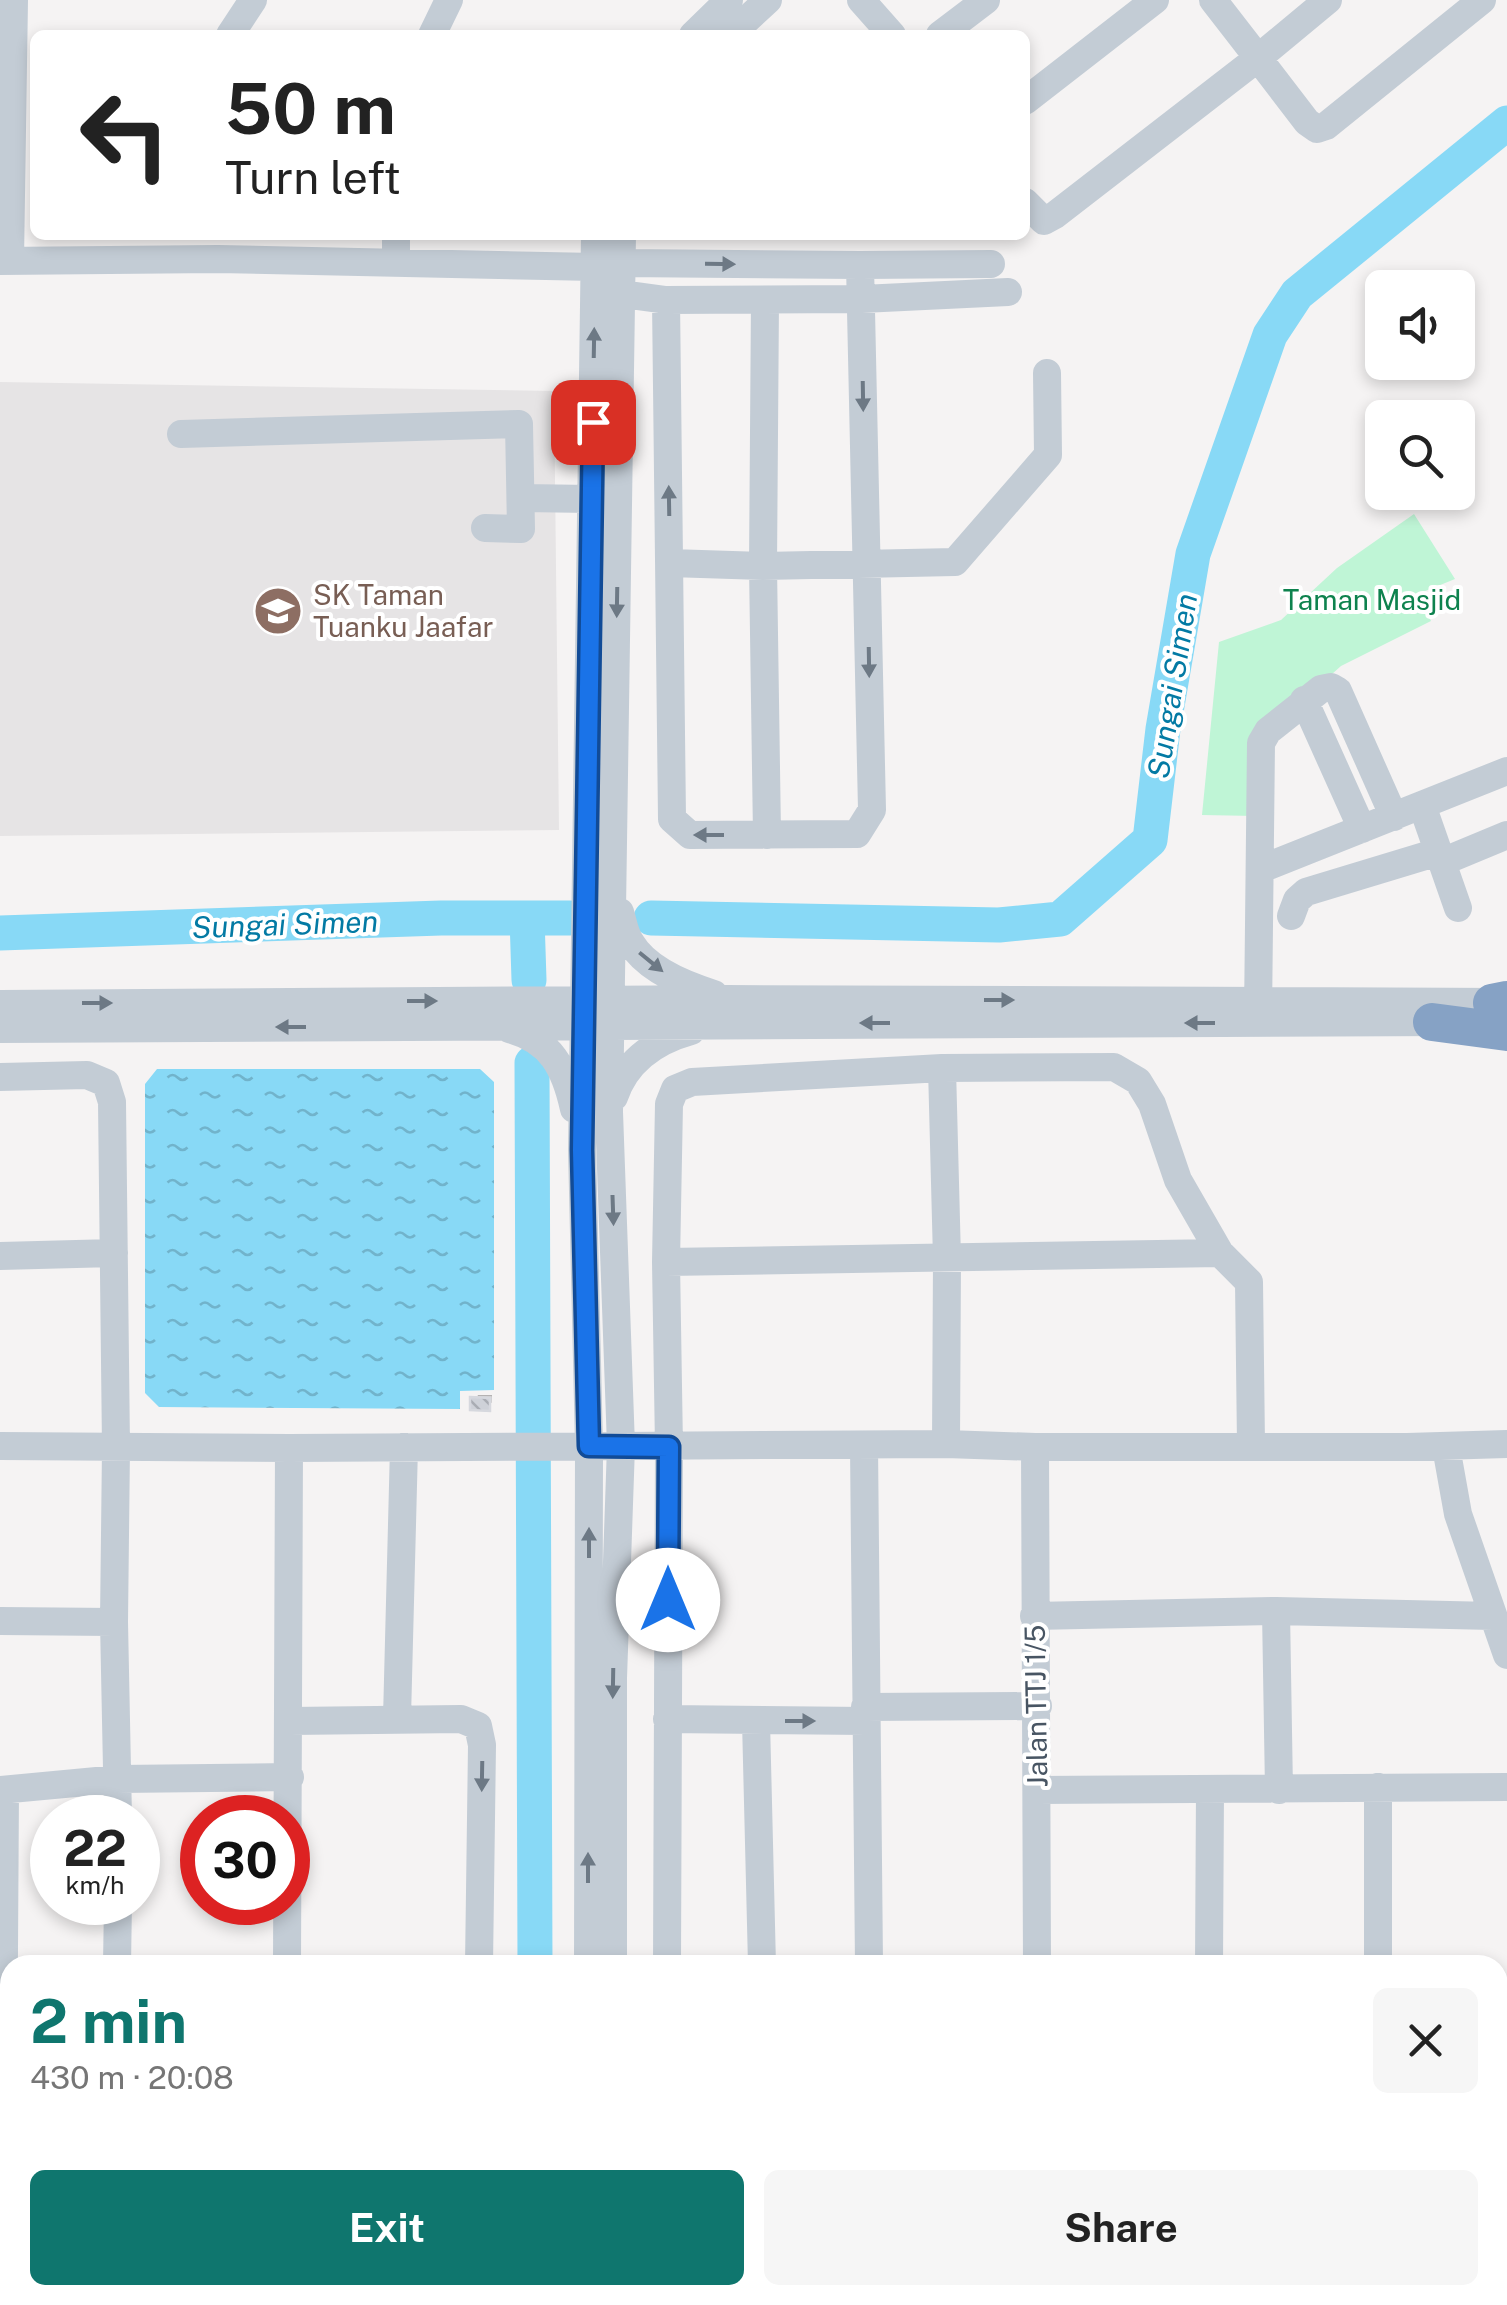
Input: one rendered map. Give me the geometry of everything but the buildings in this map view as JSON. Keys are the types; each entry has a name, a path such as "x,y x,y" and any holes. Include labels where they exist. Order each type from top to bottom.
{"highway":[{"path":"1432,1022 1504,1012"}],"street":[{"path":"14,0 5,260 218,247 613,255 860,265 991,264"},
{"path":"233,30 253,0"},
{"path":"434,30 449,0"},
{"path":"698,30 729,0"},
{"path":"735,30 768,0"},
{"path":"861,0 888,30"},
{"path":"947,30 986,0"},
{"path":"1030,97 1156,0"},
{"path":"1213,0 1307,122 1317,129 1326,126 1482,0"},
{"path":"1034,212 1258,58 1328,0"},
{"path":"613,255 622,294 613,842 616,902 630,942 640,955 722,1011"},
{"path":"613,255 592,499 598,1012 609,1112 621,1446 613,1678 613,1955"},
{"path":"666,300 672,819 690,835 857,834 872,810 860,265"},
{"path":"622,294 666,300 765,300 1008,292"},
{"path":"765,300 767,834"},
{"path":"670,563 763,566 956,562 1048,456 1046,372"},
{"path":"181,434 519,424 521,529 485,528"},
{"path":"522,498 592,499"},
{"path":"1259,1012 1261,743 1268,731 1321,689 1330,687 1338,691 1394,817"},
{"path":"1304,700 1362,828"},
{"path":"1261,869 1507,771"},
{"path":"1422,806 1458,908"},
{"path":"1291,916 1297,900 1306,892 1507,835"},
{"path":"588,1955 589,1446 582,1150 613,842"},
{"path":"0,1004 598,1012 1504,1012"},
{"path":"609,1112 621,1075 650,1048 722,1011"},
{"path":"0,1029 494,1025 598,1012"},
{"path":"1259,1012 1432,1022"},
{"path":"494,1025 531,1034 556,1059 569,1086 582,1150"},
{"path":"942,1068 948,1259 946,1444"},
{"path":"666,1955 666,1262 669,1104 675,1088 692,1082 942,1068 1114,1068 1138,1080 1152,1104 1178,1180 1220,1252 1249,1282 1251,1445"},
{"path":"0,1077 87,1075 106,1083 112,1102 118,1795"},
{"path":"666,1262 1220,1252"},
{"path":"0,1256 114,1253"},
{"path":"0,1446 1507,1444"},
{"path":"864,1445 869,1955"},
{"path":"397,1718 404,1447"},
{"name":"Jalan TTJ 1/5","path":"1035,1447 1037,1955"},
{"path":"1446,1447 1458,1514 1507,1654"},
{"path":"287,1955 289,1448"},
{"path":"1034,1616 1276,1611 1493,1616"},
{"path":"1276,1611 1280,1790"},
{"path":"0,1621 114,1622"},
{"path":"667,1719 756,1721 1038,1706"},
{"path":"290,1721 461,1719 478,1726 482,1745 480,1955"},
{"path":"756,1721 762,1955"},
{"path":"3,1955 2,1790 118,1779 290,1777"},
{"path":"1037,1790 1507,1787"},
{"path":"1378,1788 1378,1955"},
{"path":"1209,1955 1210,1789"},
{"path":"117,1955 118,1925"}],"shaded area":[{"name":"SK Taman Tuanku Jaafar","path":"0,382 554,391 559,830 0,836"}],"green space":[{"name":"Taman Masjid","path":"1414,514 1455,579 1418,594 1431,621 1341,666 1268,731 1256,816 1202,815 1219,642 1281,620 1337,568"}],"water":[{"path":"157,1069 480,1069 494,1082 494,1390 460,1391 460,1409 159,1407 145,1393 145,1084"}],"waterway":[{"name":"Sungai Simen","path":"651,918 999,925 1060,919 1150,840 1163,729 1193,554 1270,335 1297,294 1507,123"},
{"name":"Sungai Simen","path":"0,933 441,918 570,918"},
{"path":"527,918 529,980"},
{"path":"532,1063 535,1955"}],"place":[{"name":"SK Taman Tuanku Jaafar","path":"278,611"}],"route":[{"path":"593,422 582,1150 589,1446 669,1447 668,1600"}]}
